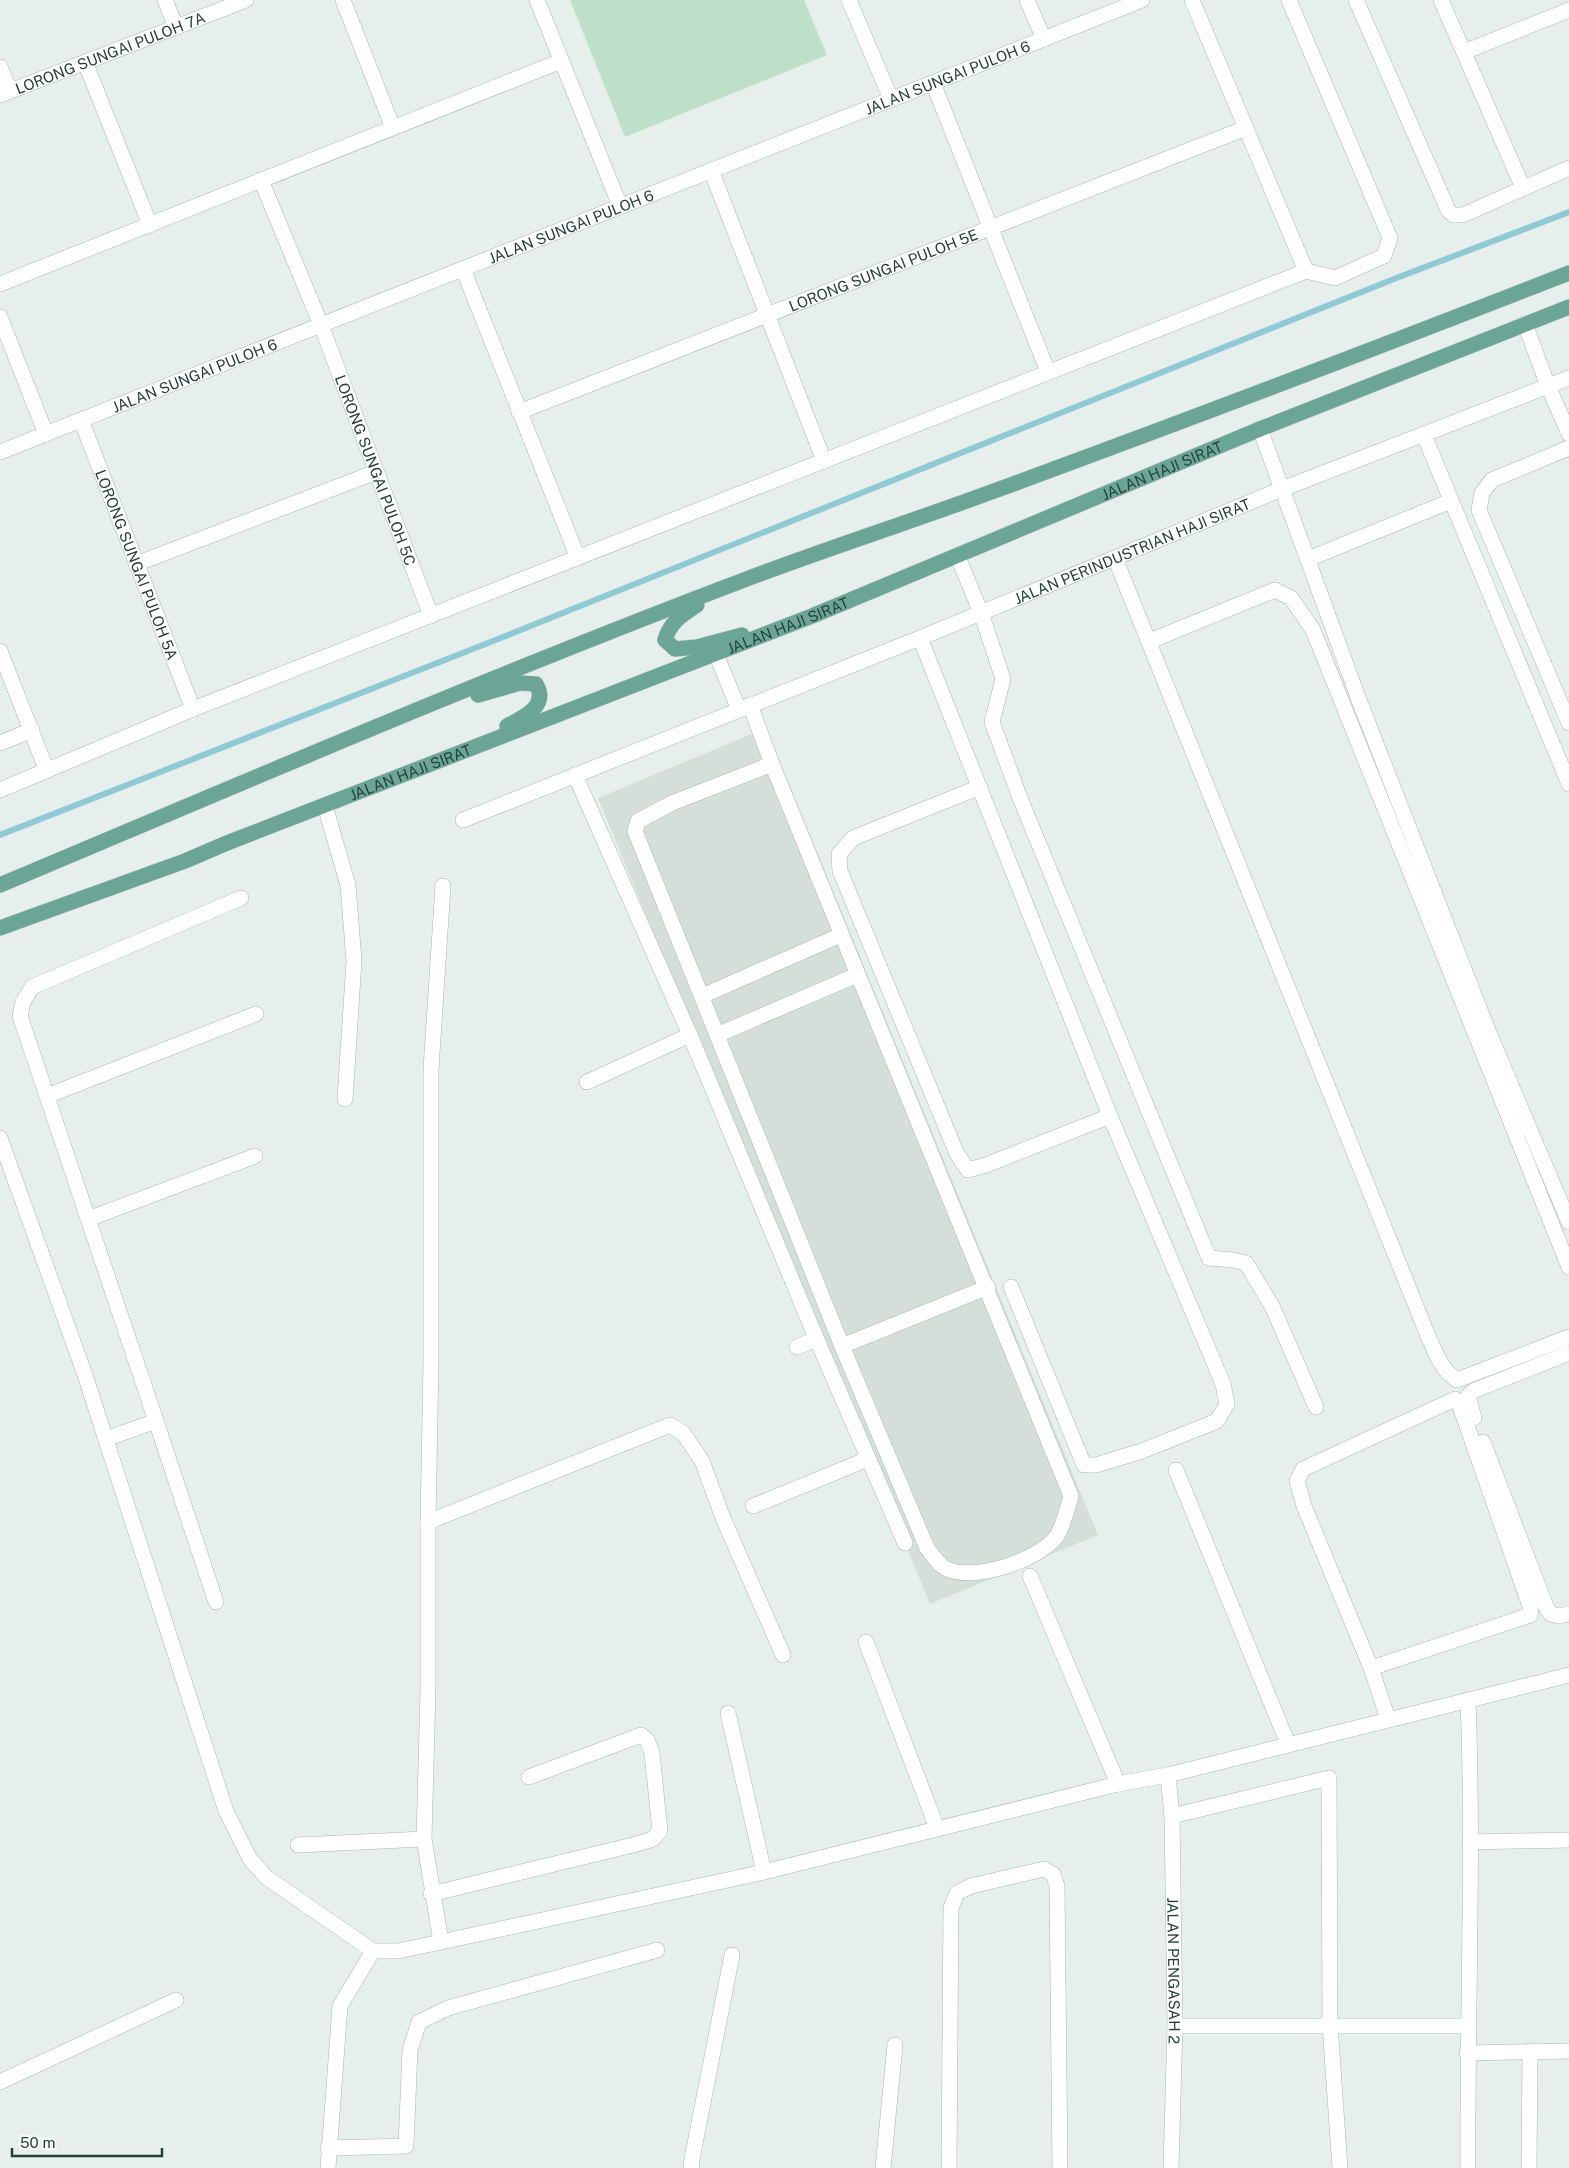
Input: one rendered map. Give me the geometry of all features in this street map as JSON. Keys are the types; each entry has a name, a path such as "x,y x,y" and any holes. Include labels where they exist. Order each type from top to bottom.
{"main road":[{"path":"0,884 30,873 285,764 747,578 938,512 1249,398 1569,273"},
{"name":"JALAN HAJI SIRAT","path":"0,928 185,861 227,843 716,654 958,557 1260,429 1569,308"},
{"path":"747,578 679,616 668,627 665,640 675,648 697,647 812,616"},
{"path":"414,712 520,684 536,684 540,690 537,707 521,718 441,760"}],"street":[{"path":"165,0 176,27"},
{"name":"LORONG SUNGAI PULOH 7A","path":"5,93 246,0"},
{"path":"344,0 393,128"},
{"path":"537,0 620,206"},
{"path":"849,0 891,99"},
{"path":"1027,0 1044,39"},
{"name":"JALAN SUNGAI PULOH 6","path":"0,452 1142,0"},
{"path":"1192,0 1306,271"},
{"path":"0,790 193,709 1306,271 1335,278 1384,256 1390,238 1289,0"},
{"path":"1356,0 1448,210 1453,215 1463,215 1569,168"},
{"path":"1441,0 1523,188"},
{"path":"1464,52 1569,10"},
{"path":"0,284 561,60"},
{"path":"85,62 150,225"},
{"path":"0,67 5,93"},
{"path":"933,83 1048,372"},
{"name":"LORONG SUNGAI PULOH 5E","path":"519,412 1246,128"},
{"path":"711,170 824,461"},
{"name":"LORONG SUNGAI PULOH 5C","path":"262,180 321,325 431,616"},
{"path":"463,269 578,558"},
{"path":"0,317 46,434"},
{"path":"1525,324 1548,386 1569,434"},
{"name":"JALAN PERINDUSTRIAN HAJI SIRAT","path":"463,820 920,638 1282,489 1569,378"},
{"name":"LORONG SUNGAI PULOH 5A","path":"81,420 193,709"},
{"path":"1260,429 1359,700 1489,1034 1569,1222"},
{"path":"1424,435 1569,784"},
{"path":"1569,448 1492,480 1482,493 1479,510 1569,723"},
{"path":"136,564 376,472"},
{"path":"1308,559 1451,501"},
{"path":"958,557 981,613 1003,679 992,722 1020,798 1209,1258 1233,1260 1246,1264 1272,1306 1316,1407"},
{"path":"1115,558 1150,641 1177,714 1424,1327 1442,1365 1448,1374 1457,1380 1569,1337"},
{"path":"1150,641 1275,590 1291,598 1313,630 1569,1267"},
{"path":"920,638 1110,1116 1223,1384 1227,1404 1217,1421 1142,1451 1096,1465 1084,1465 1010,1287"},
{"path":"0,651 48,771"},
{"path":"716,654 772,764 857,975 988,1287 1071,1496 1064,1522 1056,1536 1039,1554 1002,1566 969,1574 945,1568 927,1548 842,1346 635,831 638,821 672,803 772,764"},
{"path":"0,743 32,730"},
{"path":"575,775 690,1035 816,1339 905,1543"},
{"path":"980,788 853,838 839,854 840,871 957,1154 968,1170 986,1165 1110,1116"},
{"path":"324,806 348,885 354,961 345,1099"},
{"path":"440,1942 431,1894 424,1839 428,1690 428,1522 431,1362 431,1069 443,886"},
{"path":"216,1602 20,1016 32,986 241,898"},
{"path":"702,996 841,935"},
{"path":"717,1035 857,975"},
{"path":"47,1096 256,1014"},
{"path":"587,1082 690,1035"},
{"path":"0,1138 86,1375 226,1811 250,1859 266,1877 373,1951 398,1950 440,1942 764,1872 1118,1784 1168,1775 1569,1675"},
{"path":"88,1219 255,1156"},
{"path":"842,1346 988,1287"},
{"path":"797,1347 816,1339"},
{"path":"1569,1353 1474,1391 1468,1396 1468,1403 1547,1609 1551,1614 1558,1616 1569,1614"},
{"path":"1371,1668 1527,1618 1530,1615 1531,1609 1464,1415 1455,1400 1303,1469 1297,1481 1304,1506 1371,1668 1388,1719"},
{"path":"106,1439 156,1421"},
{"path":"428,1522 670,1425 683,1433 702,1461 723,1518 783,1655"},
{"path":"753,1506 868,1459"},
{"path":"1176,1470 1288,1744"},
{"path":"1030,1576 1118,1784"},
{"path":"866,1642 937,1828"},
{"path":"1468,1700 1470,1842 1467,2053 1468,2168"},
{"path":"728,1713 764,1872"},
{"path":"431,1894 653,1840 660,1831 652,1753 647,1740 641,1736 529,1777"},
{"name":"JALAN PENGASAH 2","path":"1168,1775 1172,1816 1175,2026 1171,2168"},
{"path":"1172,1816 1329,1778 1330,2026 1340,2168"},
{"path":"298,1845 424,1839"},
{"path":"1470,1842 1569,1840"},
{"path":"949,2168 951,1908 957,1893 971,1886 1044,1869 1053,1874 1057,1886 1060,2168"},
{"path":"328,2148 406,2146 410,2050 419,2022 448,2008 657,1950"},
{"path":"328,2168 340,2006 373,1951"},
{"path":"692,2168 691,2164 732,1955"},
{"path":"0,2082 176,2000"},
{"path":"1175,2026 1468,2026"},
{"path":"883,2168 895,2045"},
{"path":"1467,2053 1569,2051"},
{"path":"1529,2168 1530,2052"}],"shaded area":[{"path":"766,728 1098,1535 930,1604 598,798"}],"green space":[{"path":"570,0 804,0 827,55 625,137"}],"waterway":[{"path":"0,835 488,643 1399,277 1569,212"}]}
